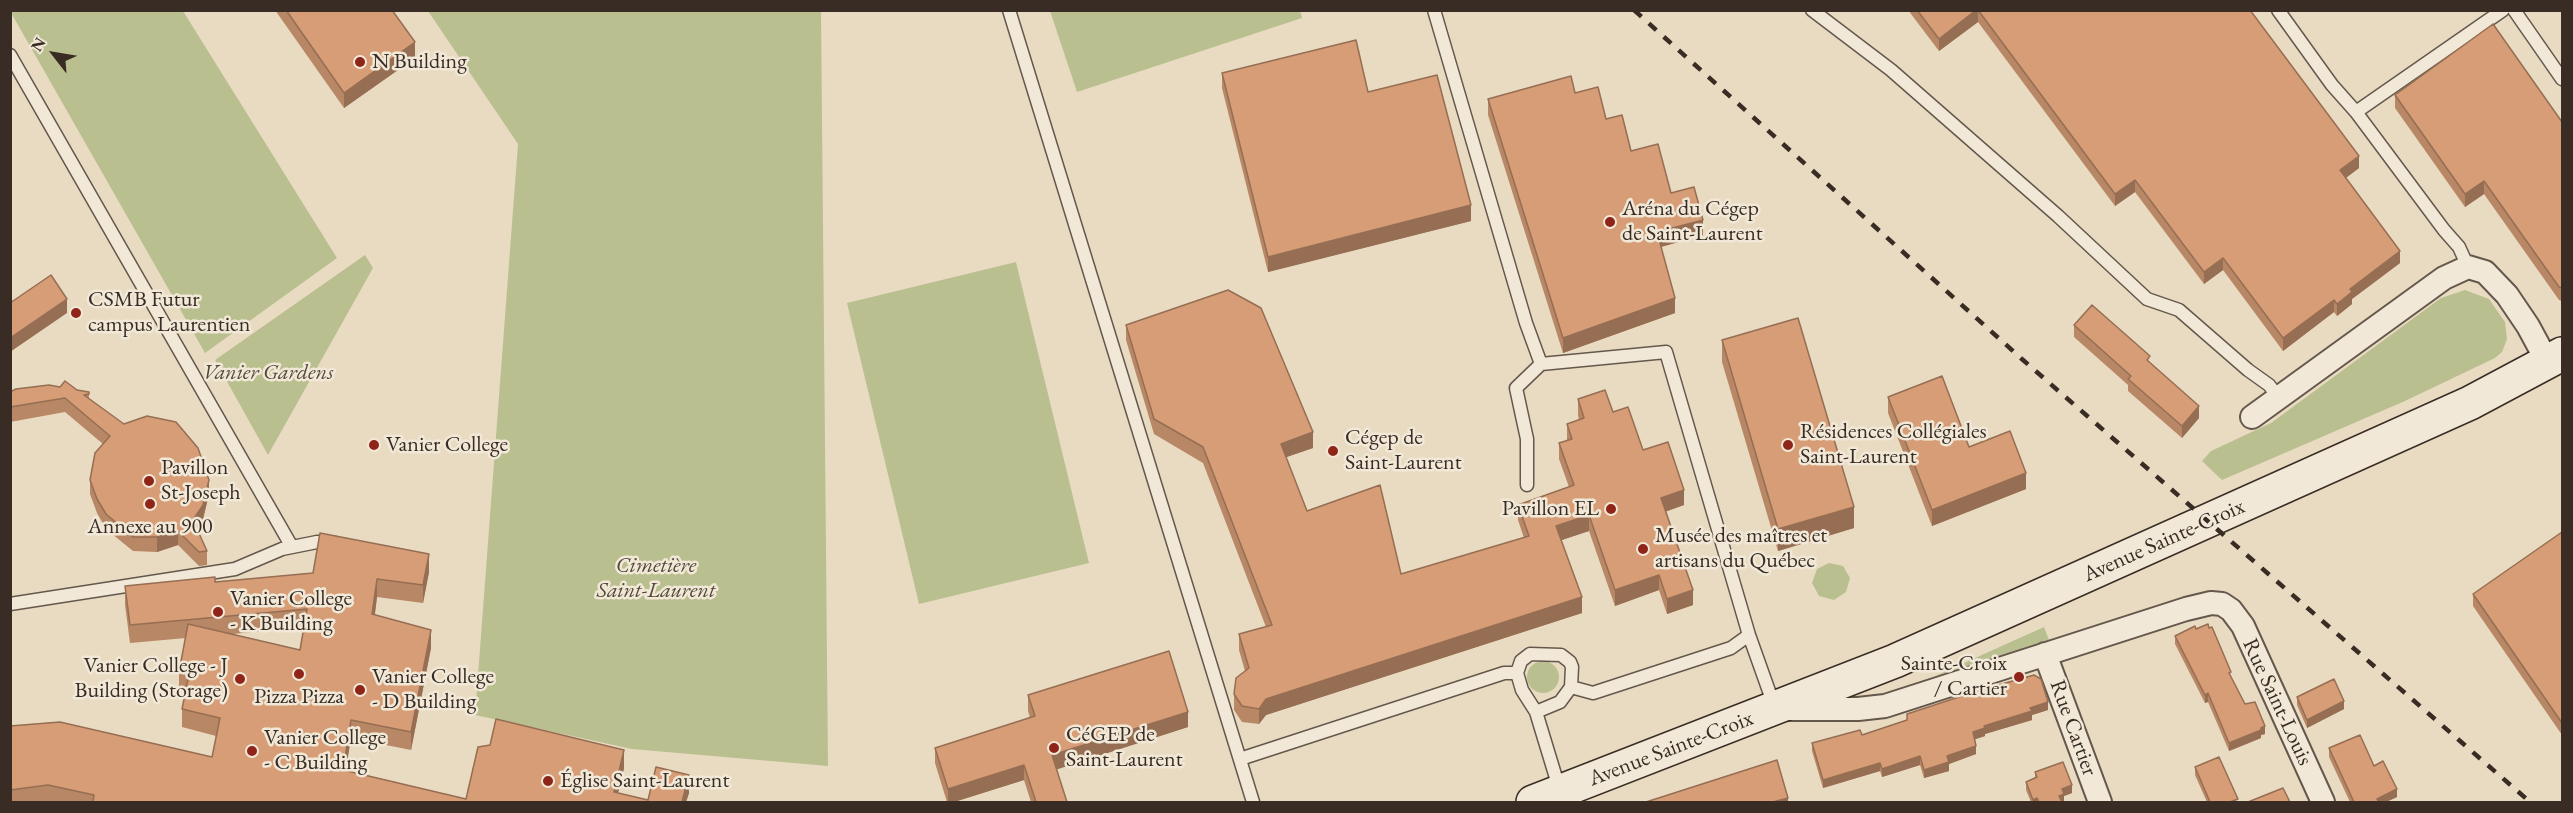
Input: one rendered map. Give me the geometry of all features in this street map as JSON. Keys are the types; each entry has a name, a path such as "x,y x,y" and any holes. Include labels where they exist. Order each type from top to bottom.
{"main road":[{"name":"Avenue Sainte-Croix","path":"1553,799 1895,661 2388,441 2470,403 2555,358"}],"street":[{"path":"2252,417 2444,278 2468,267"},
{"name":"Avenue Sainte-Croix","path":"2468,267 2485,272 2555,358"},
{"name":"Avenue Sainte-Croix","path":"1775,709 1880,707 2186,609 2211,603 2225,606"},
{"name":"Rue Saint-Louis","path":"2225,606 2243,626 2323,802"},
{"name":"Rue Cartier","path":"2045,654 2100,802"}],"lane":[{"path":"1009,10 1253,802"},
{"path":"1434,10 1513,280 1541,364"},
{"path":"1812,10 1891,70 2058,216 2147,299 2179,310 2248,370 2269,385 2279,398"},
{"path":"2278,10 2332,85 2356,112 2459,247 2468,267"},
{"path":"2356,112 2503,10"},
{"path":"2514,10 2562,79"},
{"path":"10,55 292,547"},
{"path":"1527,485 1527,439 1516,388 1541,364 1666,352 1749,635 1775,709"},
{"path":"10,604 235,569 292,547 317,542 351,544"},
{"path":"1571,687 1593,693 1731,648 1749,635"},
{"path":"1536,712 1560,702 1571,687 1572,668 1570,662 1561,655 1530,654 1521,661 1517,673 1522,690 1536,712 1553,799"},
{"path":"1240,759 1504,673 1517,673"}],"green space":[{"path":"1300,10 1302,18 1077,92 1050,11"},
{"path":"10,11 183,11 337,258 205,353"},
{"name":"Cimetière Saint-Laurent","path":"428,11 821,11 828,766 632,749 475,715 518,144"},
{"name":"Vanier Gardens","path":"365,255 373,268 268,455 215,360"},
{"path":"1016,262 1089,563 919,604 847,303"},
{"path":"2465,290 2489,299 2505,322 2507,339 2502,352 2495,358 2405,401 2222,480 2202,461 2211,451 2271,423 2441,298"},
{"path":"1829,563 1843,566 1850,578 1846,592 1834,600 1819,596 1812,583 1817,569"},
{"path":"2044,627 2049,640 1935,676"},
{"path":"1543,661 1555,665 1559,677 1555,689 1543,693 1531,689 1527,677 1531,665"}],"building":[{"name":"N Building","path":"286,10 392,10 415,42 344,93"},
{"path":"1917,10 1976,10 1939,39"},
{"path":"1978,10 2250,10 2359,156 2340,170 2400,251 2350,289 2352,292 2337,304 2334,300 2283,338 2223,258 2204,272 2135,180 2115,194"},
{"path":"2493,24 2562,122 2562,288 2559,287 2484,181 2465,194 2395,95"},
{"path":"1356,40 1368,92 1437,75 1471,205 1268,257 1222,73"},
{"name":"Aréna du Cégep de Saint-Laurent","path":"1571,76 1575,93 1598,87 1606,119 1622,115 1631,151 1658,144 1671,193 1694,187 1703,220 1657,232 1675,298 1563,338 1488,99"},
{"path":"51,275 67,299 10,338 10,303"},
{"path":"1228,290 1261,308 1313,432 1281,444 1307,511 1380,485 1401,574 1529,536 1518,505 1574,485 1559,443 1572,439 1567,424 1584,418 1578,399 1605,390 1613,412 1628,407 1643,450 1668,442 1684,490 1661,498 1693,590 1667,599 1659,575 1615,590 1589,515 1556,526 1582,597 1266,699 1259,709 1242,706 1234,694 1236,678 1249,668 1239,634 1272,625 1203,447 1154,419 1126,325"},
{"path":"2092,305 2150,356 2147,360 2199,406 2182,426 2128,379 2131,376 2074,325"},
{"name":"Résidences Collégiales Saint-Laurent","path":"1798,318 1854,507 1778,529 1722,340"},
{"path":"1942,376 1969,447 2010,431 2026,473 1932,510 1888,397"},
{"name":"Pavillon St-Joseph","path":"65,381 77,390 89,392 84,395 124,424 147,416 176,422 198,448 209,480 203,505 193,520 207,551 199,552 178,531 157,537 133,537 106,514 90,480 95,453 110,436 65,398 10,407 10,392 16,389 49,385 60,387"},
{"path":"2562,532 2562,723 2473,594"},
{"path":"320,533 429,554 423,585 377,579 372,614 431,630 411,732 351,720 343,770 466,799 478,747 490,745 496,719 624,750 614,792 648,800 656,767 689,775 682,802 93,802 94,795 48,785 10,790 10,726 60,722 212,757 220,718 182,709 189,674 179,672 188,624 300,650 307,609 130,625 125,586 215,577 215,582 313,573"},
{"path":"2208,624 2209,628 2212,627 2231,672 2229,673 2245,704 2255,702 2265,726 2261,730 2229,743 2208,693 2205,695 2175,636 2195,626 2196,629"},
{"name":"CéGEP de Saint-Laurent","path":"1169,651 1188,712 1052,755 1067,802 1036,802 1024,765 948,789 935,748 1035,716 1028,695"},
{"path":"2034,675 2041,679 2048,702 2030,708 2032,711 1984,726 1985,728 1973,732 1976,746 1947,756 1949,762 1924,770 1920,756 1882,769 1880,763 1823,780 1812,743 1860,730 1862,735 1907,720 1907,714"},
{"path":"2334,679 2344,701 2307,720 2297,697"},
{"path":"2360,735 2374,766 2383,761 2397,789 2377,799 2379,802 2354,802 2329,748"},
{"path":"2219,757 2238,799 2230,802 2210,802 2195,767"},
{"path":"1777,760 1788,798 1773,802 1646,802"},
{"path":"2063,762 2072,785 2062,789 2064,794 2059,796 2062,802 2039,802 2037,798 2033,800 2026,782 2037,777 2035,772"},
{"path":"2283,788 2290,802 2248,802"}],"railway":[{"path":"1634,10 2023,360 2530,802"}],"place":[{"name":"N Building","path":"360,62"},
{"name":"Aréna du Cégep de Saint-Laurent","path":"1610,222"},
{"name":"CSMB Futur campus Laurentien","path":"76,313"},
{"name":"Vanier College","path":"374,445"},
{"name":"Résidences Collégiales Saint-Laurent","path":"1788,445"},
{"name":"Cégep de Saint-Laurent","path":"1333,451"},
{"name":"Pavillon St-Joseph","path":"149,481"},
{"name":"Annexe au 900","path":"150,504"},
{"name":"Pavillon EL","path":"1611,509"},
{"name":"Musée des maîtres et artisans du Québec","path":"1643,549"},
{"name":"Vanier College - K Building","path":"218,612"},
{"name":"Pizza Pizza","path":"299,674"},
{"name":"Sainte-Croix / Cartier","path":"2019,677"},
{"name":"Vanier College - J Building (Storage)","path":"240,679"},
{"name":"Vanier College - D Building","path":"360,690"},
{"name":"CéGEP de Saint-Laurent","path":"1054,748"},
{"name":"Vanier College - C Building","path":"252,751"},
{"name":"Église Saint-Laurent","path":"548,781"}]}
